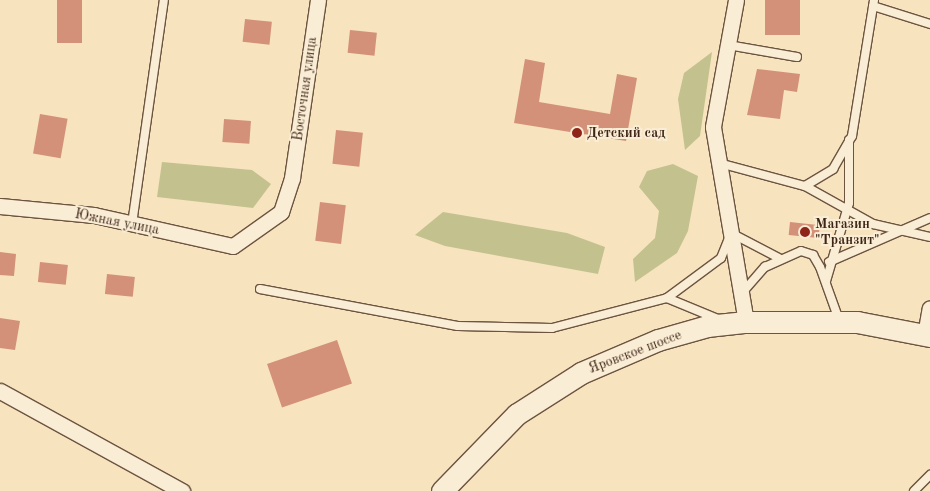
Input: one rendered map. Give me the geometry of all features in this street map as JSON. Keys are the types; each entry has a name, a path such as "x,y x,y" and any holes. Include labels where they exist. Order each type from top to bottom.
{"main road":[{"name":"Яровское шоссе","path":"442,491 517,414 581,373 658,340 738,322 839,322 927,336"}],"street":[{"name":"Восточная улица","path":"233,246 281,212 292,178 318,0"},
{"path":"736,0 713,127 741,294 738,322"},
{"name":"Южная улица","path":"0,206 132,224 233,246"},
{"path":"927,336 930,308"},
{"path":"0,391 182,491"}],"lane":[{"path":"132,224 164,0"},
{"path":"826,282 847,212 852,182 849,140 874,3 930,24"},
{"path":"728,46 797,57"},
{"path":"805,186 833,169 849,140"},
{"path":"719,163 805,186 847,212 903,233 930,237"},
{"path":"820,267 903,233 930,218"},
{"path":"260,289 458,326 543,328 667,298 722,258 730,226 779,258"},
{"path":"741,294 752,278 779,258 801,251 813,255 820,267 839,322"},
{"path":"667,298 738,322"},
{"path":"914,491 930,474"}],"shaded area":[{"path":"712,52 700,136 685,150 678,99 684,73"},
{"path":"162,162 252,170 271,184 253,208 157,197"},
{"path":"673,164 698,176 688,231 677,253 635,282 633,259 655,238 659,211 639,187 647,171"},
{"path":"443,212 567,233 605,247 598,274 445,246 415,235"}],"building":[{"path":"57,0 82,0 82,43 57,43"},
{"path":"765,0 800,0 800,35 765,35"},
{"path":"245,19 272,22 269,45 243,42"},
{"path":"350,30 377,33 374,56 348,53"},
{"path":"525,59 545,63 539,102 610,114 617,74 637,78 626,141 514,123"},
{"path":"757,69 800,74 797,92 784,90 780,119 747,115"},
{"path":"40,114 68,119 61,158 33,153"},
{"path":"224,119 251,121 249,144 222,142"},
{"path":"336,130 363,133 359,167 332,164"},
{"path":"320,202 346,205 341,244 315,241"},
{"path":"790,222 820,225 818,238 789,235"},
{"path":"0,252 16,254 14,276 0,275"},
{"path":"40,262 68,265 66,285 38,282"},
{"path":"107,274 135,277 133,297 105,294"},
{"path":"0,318 20,321 15,350 0,348"},
{"path":"337,340 352,383 282,408 267,364"}],"place":[{"name":"Детский сад","path":"577,133"},
{"name":"Магазин \"Транзит\"","path":"805,232"}]}
